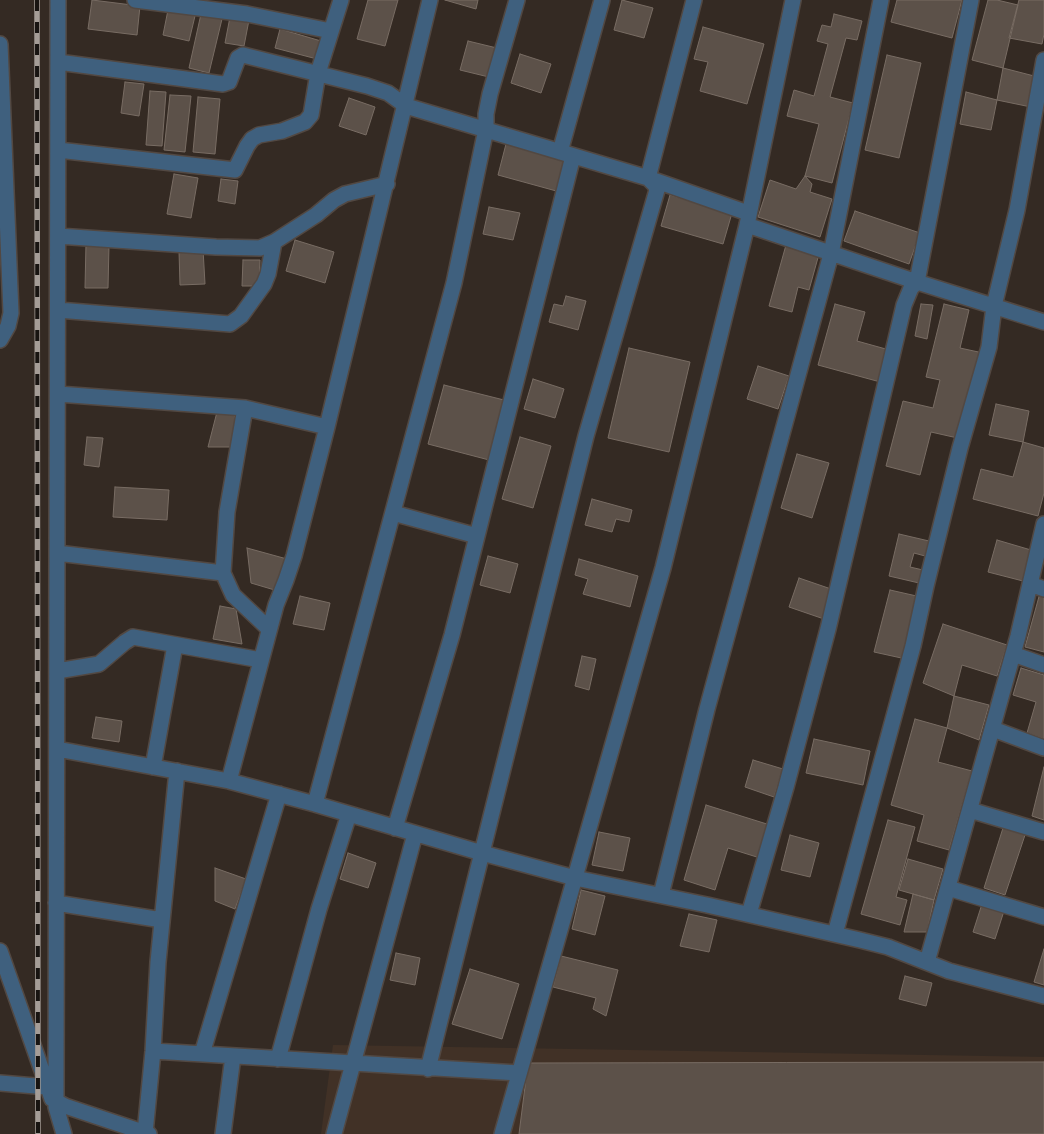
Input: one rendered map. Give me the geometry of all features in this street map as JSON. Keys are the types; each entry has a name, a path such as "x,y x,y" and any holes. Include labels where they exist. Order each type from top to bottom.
{"street":[{"path":"58,0 56,1107 64,1134"},
{"path":"136,0 246,14 331,31"},
{"path":"58,150 236,170 252,139 259,135 282,132 305,122 311,115 318,73 341,0"},
{"path":"229,781 269,629 294,556 387,184 430,0"},
{"path":"315,804 454,282 486,129 486,114 490,94 517,0"},
{"path":"395,828 452,635 477,536 602,0"},
{"path":"648,178 694,0"},
{"path":"502,1134 663,568 747,219 793,0"},
{"path":"662,896 707,709 832,254 881,0"},
{"path":"749,914 786,787 828,629 904,306 911,288 916,282 972,0"},
{"path":"0,44 11,313 8,326 0,340"},
{"path":"58,62 223,84 229,82 238,58 243,55 318,73 388,93 406,106 648,178 832,254 1044,322"},
{"path":"835,934 913,646 958,457 989,346 994,306 1017,210 1044,60"},
{"path":"428,1069 586,436 657,190 648,178"},
{"path":"58,236 216,247 260,248 274,242 345,194 387,184"},
{"path":"58,310 230,324 242,316 264,284 268,274 274,242"},
{"path":"58,394 245,408 327,427"},
{"path":"245,408 227,512 222,573 233,595 269,629"},
{"path":"393,512 477,536"},
{"path":"928,962 1013,654 1037,586 1044,524"},
{"path":"57,553 222,573"},
{"path":"57,671 99,664 124,642 133,637 261,660"},
{"path":"153,767 175,645"},
{"path":"1013,654 1044,665"},
{"path":"993,729 1044,748"},
{"path":"57,749 229,781 315,804 482,854 575,878 749,914 888,947 966,976 1044,996"},
{"path":"0,951 50,1096 65,1106 147,1133 158,962 177,771"},
{"path":"202,1054 279,794"},
{"path":"970,810 1044,832"},
{"path":"278,1059 319,909 349,814"},
{"path":"334,1134 414,834"},
{"path":"948,888 1044,917"},
{"path":"56,903 162,920"},
{"path":"153,1051 519,1074"},
{"path":"223,1134 233,1056"},
{"path":"0,1083 47,1086"}],"shaded area":[{"path":"333,1045 1044,1057 1044,1134 321,1134"}],"building":[{"path":"92,0 140,6 137,35 88,29"},
{"path":"368,0 398,0 385,46 357,39"},
{"path":"445,0 478,0 476,9"},
{"path":"622,0 653,8 644,38 614,30"},
{"path":"897,0 962,0 952,38 891,22"},
{"path":"988,0 1018,5 1003,68 972,60"},
{"path":"1019,0 1044,0 1044,34 1042,44 1009,38"},
{"path":"168,10 195,16 189,41 163,35"},
{"path":"201,14 222,19 209,73 189,68"},
{"path":"834,14 862,21 857,40 846,38 830,97 853,103 832,183 805,176 819,124 787,116 794,90 814,96 828,44 817,41 822,25 831,27"},
{"path":"230,17 249,20 244,46 225,43"},
{"path":"703,27 764,44 747,104 700,91 708,62 694,59"},
{"path":"280,29 321,41 317,59 275,48"},
{"path":"468,41 501,49 493,78 460,70"},
{"path":"520,54 551,64 541,93 511,83"},
{"path":"887,55 921,63 899,158 865,150"},
{"path":"1003,68 1038,77 1031,107 997,100"},
{"path":"125,82 144,84 139,116 121,113"},
{"path":"150,91 166,92 162,146 146,145"},
{"path":"966,92 997,100 991,130 960,124"},
{"path":"170,95 191,96 185,152 164,150"},
{"path":"198,97 220,99 215,154 193,152"},
{"path":"349,98 375,107 366,135 339,126"},
{"path":"506,144 568,161 560,192 498,175"},
{"path":"174,174 198,178 191,218 167,214"},
{"path":"805,176 812,184 810,192 832,199 820,237 758,217 770,180 796,189"},
{"path":"221,179 238,181 235,204 218,201"},
{"path":"670,195 732,213 723,244 661,226"},
{"path":"489,207 520,213 513,240 483,234"},
{"path":"855,211 920,233 909,264 844,241"},
{"path":"295,240 334,252 325,283 286,271"},
{"path":"86,244 109,245 108,288 85,288"},
{"path":"786,245 819,254 809,290 798,287 792,312 769,306"},
{"path":"203,249 205,284 180,285 179,251"},
{"path":"243,260 260,260 259,286 242,286"},
{"path":"566,296 586,301 578,330 549,322 554,304 563,306"},
{"path":"835,304 865,312 857,341 893,351 884,383 818,365"},
{"path":"921,304 933,305 927,339 915,336"},
{"path":"944,304 969,310 960,348 983,353 962,439 931,432 920,475 886,466 903,401 933,408 940,380 926,377"},
{"path":"629,348 690,362 669,452 608,438"},
{"path":"758,366 789,376 778,409 747,399"},
{"path":"533,379 564,389 555,418 524,409"},
{"path":"444,385 508,401 493,461 428,444"},
{"path":"996,404 1029,411 1023,442 989,435"},
{"path":"217,412 235,412 234,447 208,447"},
{"path":"87,437 103,438 99,467 84,465"},
{"path":"520,437 551,446 533,508 502,499"},
{"path":"1023,442 1044,448 1044,493 1038,516 973,499 981,469 1013,477"},
{"path":"797,454 829,463 812,518 781,508"},
{"path":"115,487 169,490 167,520 113,517"},
{"path":"592,499 632,510 629,522 616,519 612,532 585,525"},
{"path":"899,534 929,541 925,556 914,553 910,567 923,570 919,583 889,576"},
{"path":"997,540 1031,550 1023,581 988,572"},
{"path":"247,548 287,559 278,591 251,583"},
{"path":"488,556 518,564 510,593 480,585"},
{"path":"579,559 638,576 630,607 583,594 588,579 575,575"},
{"path":"799,578 834,590 824,619 789,607"},
{"path":"890,590 921,597 906,659 874,652"},
{"path":"1040,593 1044,594 1044,652 1025,647"},
{"path":"300,596 330,603 324,630 293,624"},
{"path":"220,606 236,609 242,644 213,639"},
{"path":"943,624 1007,645 997,676 962,665 954,696 923,683"},
{"path":"582,656 596,659 589,690 575,686"},
{"path":"1021,668 1044,675 1044,739 1027,733 1036,702 1013,695"},
{"path":"954,696 989,705 979,740 947,728"},
{"path":"96,717 122,721 119,742 92,738"},
{"path":"915,719 947,728 938,762 972,771 949,850 917,841 924,815 891,805"},
{"path":"814,739 870,751 863,785 806,773"},
{"path":"753,760 783,769 774,797 745,787"},
{"path":"1044,767 1044,820 1032,816"},
{"path":"706,805 770,825 760,858 728,848 715,890 684,880"},
{"path":"888,820 915,827 896,897 907,900 900,925 861,914"},
{"path":"1003,828 1025,835 1005,895 984,888"},
{"path":"599,832 630,838 623,871 592,865"},
{"path":"790,835 819,843 810,877 781,870"},
{"path":"348,853 376,863 368,888 340,879"},
{"path":"908,859 943,869 934,900 899,890"},
{"path":"215,868 246,879 235,909 215,901"},
{"path":"581,890 605,896 595,935 572,929"},
{"path":"913,894 934,900 927,932 904,932"},
{"path":"982,904 1004,911 995,939 973,932"},
{"path":"689,914 717,920 709,952 680,946"},
{"path":"1044,949 1044,985 1034,982"},
{"path":"396,953 420,958 415,985 390,980"},
{"path":"561,956 618,970 606,1016 593,1009 596,998 553,987"},
{"path":"470,969 519,984 502,1039 452,1024"},
{"path":"905,976 932,983 926,1006 899,999"},
{"path":"1044,1062 1044,1134 519,1134 528,1063"}],"railway":[{"path":"37,0 38,1134"}]}
